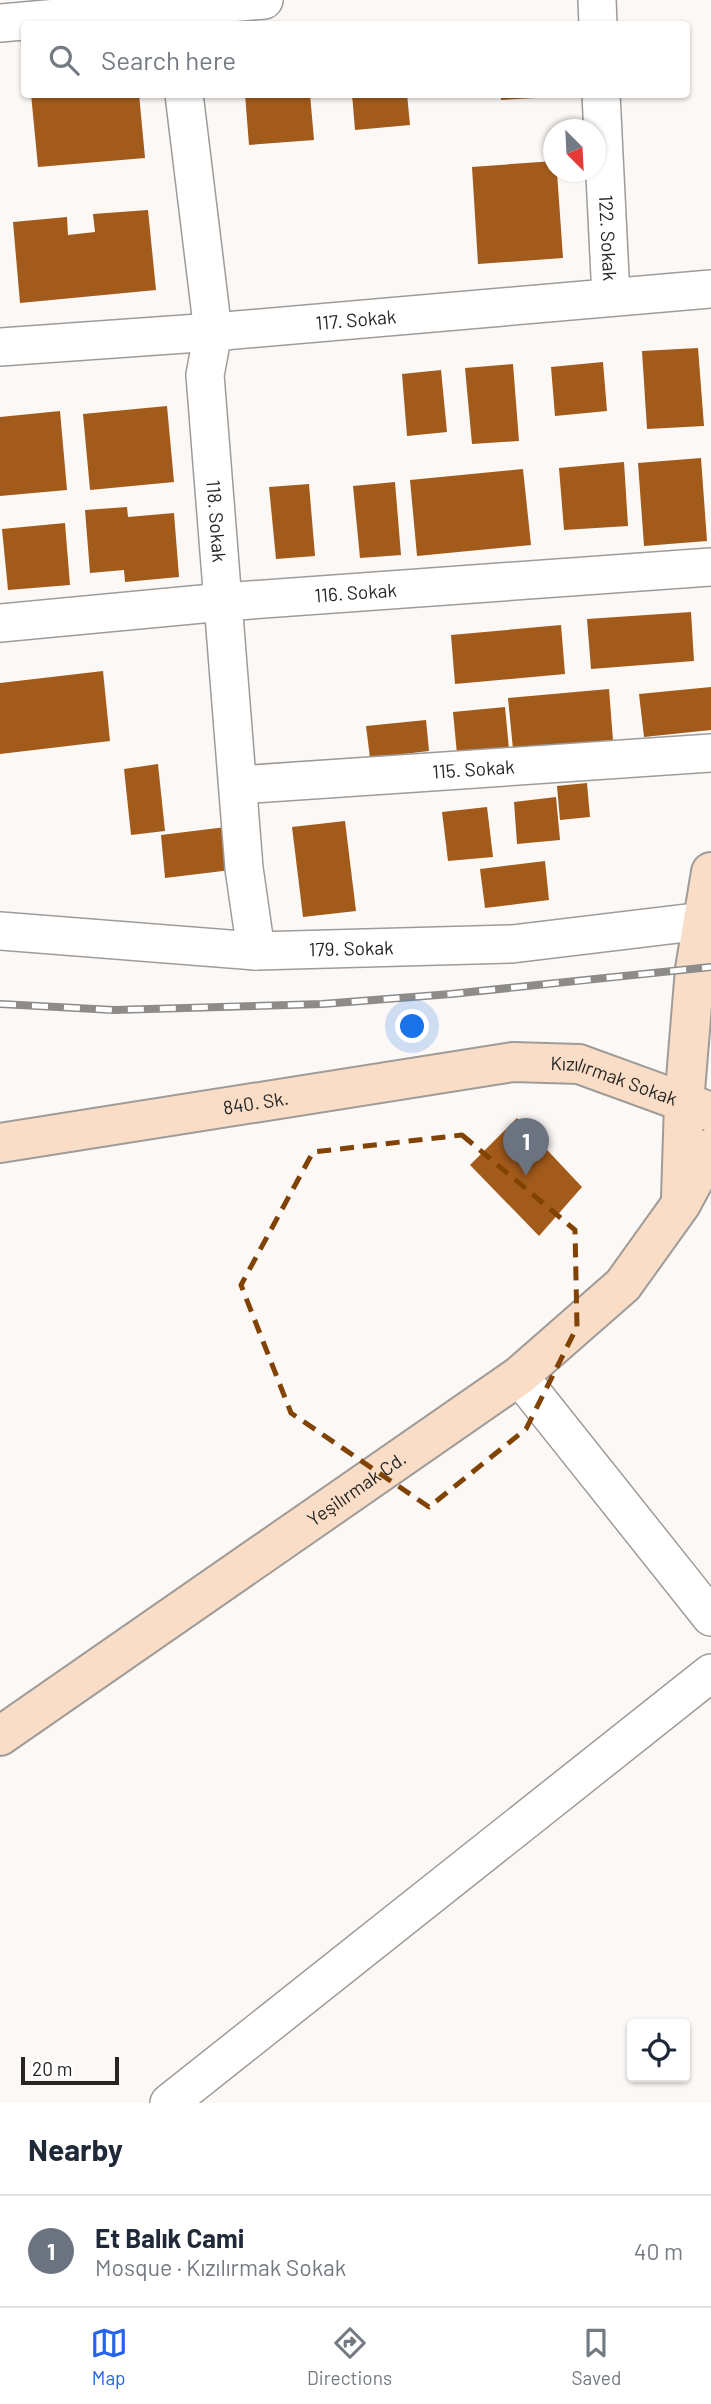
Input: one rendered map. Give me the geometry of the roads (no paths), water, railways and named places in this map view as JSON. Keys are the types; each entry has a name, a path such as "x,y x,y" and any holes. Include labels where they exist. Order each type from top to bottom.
{"main road":[{"path":"681,1204 697,1108 695,969 707,920 711,872"},
{"name":"Kızılırmak Sokak","path":"513,1062 579,1064 697,1108"},
{"name":"840. Sk.","path":"0,1143 513,1062"},
{"name":"Yeşilırmak Cd.","path":"0,1736 519,1376 623,1285 681,1204 711,1149"}],"street":[{"path":"50,21 175,16 264,0"},
{"path":"597,0 598,21"},
{"path":"0,23 21,22"},
{"name":"118. Sokak","path":"184,98 213,332 205,375 244,868 256,951"},
{"name":"122. Sokak","path":"601,98 611,297"},
{"name":"117. Sokak","path":"0,347 213,332 711,289"},
{"name":"116. Sokak","path":"0,623 223,602 711,567"},
{"name":"115. Sokak","path":"238,785 711,753"},
{"name":"179. Sokak","path":"0,931 256,951 512,944 707,920"},
{"path":"681,1204 711,1175"},
{"path":"519,1376 711,1618"},
{"path":"169,2103 711,1673"}],"railway":[{"path":"0,1004 114,1010 322,1004 451,994 711,967"}],"place":[{"name":"Et Balık Cami","path":"526,1176"}]}
